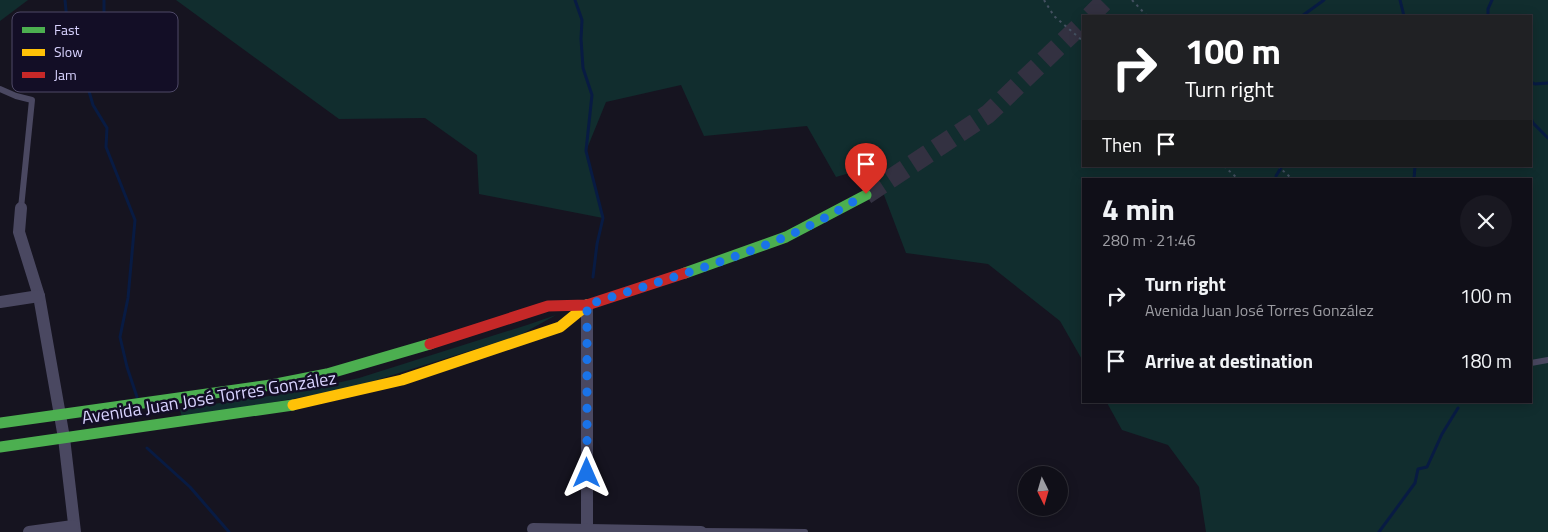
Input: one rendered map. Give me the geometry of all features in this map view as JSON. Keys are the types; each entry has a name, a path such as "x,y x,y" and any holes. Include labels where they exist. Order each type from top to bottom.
{"main road":[{"name":"Avenida Juan José Torres González","path":"0,447 64,438 119,418 327,374 467,333 548,306 587,305 727,259 786,236 832,214 866,194"},
{"name":"Avenida Juan José Torres González","path":"0,423 60,414 119,418 280,408 402,380 560,327 587,305"}],"street":[{"path":"21,208 19,232 39,296 64,438 74,529 29,532"},
{"path":"0,302 39,296"},
{"path":"587,305 587,531"},
{"path":"533,528 587,531 701,532"}],"lane":[{"path":"0,90 32,100 21,208"},
{"path":"1532,363 1548,360"},
{"path":"701,532 805,532"}],"path":[{"path":"1044,0 1054,16 1082,40"},
{"path":"1132,0 1146,15"},
{"path":"1225,167 1237,178"},
{"path":"1279,167 1291,178"}],"green space":[{"path":"0,0 28,0 0,21"},
{"path":"176,0 1548,0 1548,532 1206,532 1199,487 1168,445 1122,430 1107,403 1532,403 1532,178 1082,178 1082,360 1060,321 988,264 906,253 873,166 836,177 807,126 704,136 681,85 606,102 586,151 603,218 479,194 477,155 425,118 339,119"},
{"path":"556,315 520,335 348,389 182,418 180,409 296,392 359,378"}],"waterway":[{"path":"65,0 66,12"},
{"path":"104,0 104,12"},
{"path":"575,0 582,20 583,68 592,95 586,151 603,218 597,244 593,277"},
{"path":"1303,15 1324,0"},
{"path":"1400,0 1404,15"},
{"path":"1488,15 1488,9 1492,0"},
{"path":"1532,82 1548,83"},
{"path":"89,92 93,105 107,128 106,147 135,220 128,298 120,337 137,397"},
{"path":"1532,120 1548,138"},
{"path":"1276,176 1281,167"},
{"path":"1414,178 1415,167"},
{"path":"1379,532 1415,483 1418,469 1427,467 1442,434 1458,408"},
{"path":"147,448 190,487 229,532"}],"tunnel":[{"path":"1091,15 1106,0"},
{"path":"866,195 988,114 1082,24"}],"traffic: fast":[{"path":"685,273 786,237 866,195"},
{"path":"0,423 271,385 327,374 430,344"},
{"path":"0,447 293,405"}],"traffic: slow":[{"path":"293,405 402,380 560,327 587,305"}],"traffic: jam":[{"path":"430,344 548,306 587,305 685,273"}],"route":[{"path":"587,473 587,305 727,259 786,236 832,214 866,194"}]}
